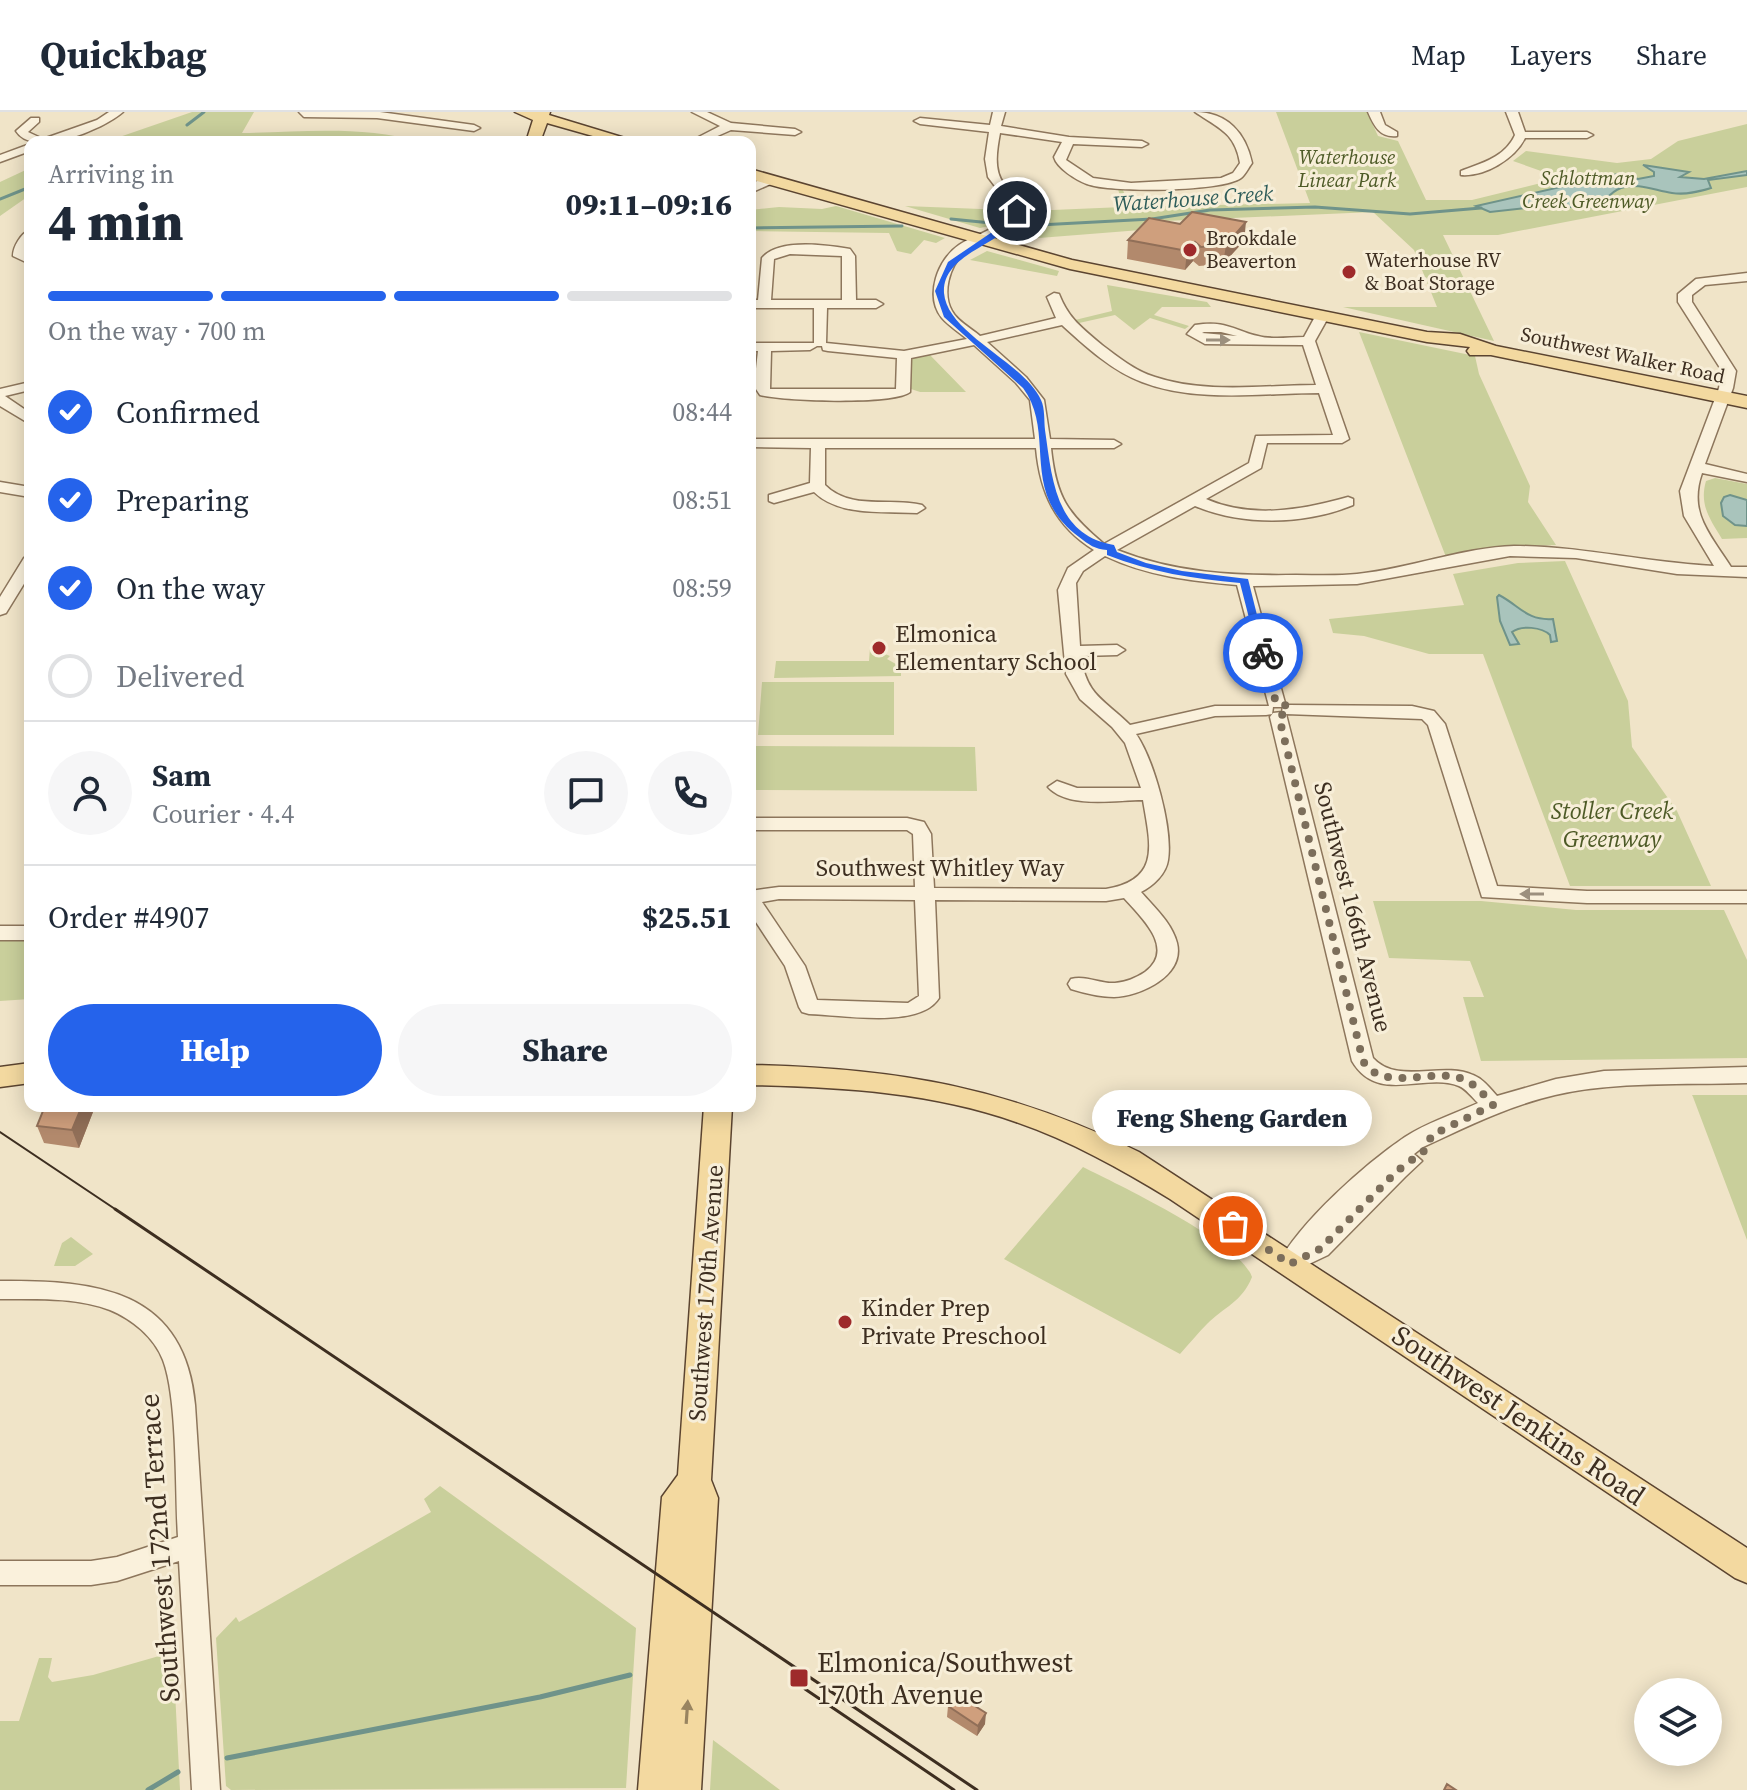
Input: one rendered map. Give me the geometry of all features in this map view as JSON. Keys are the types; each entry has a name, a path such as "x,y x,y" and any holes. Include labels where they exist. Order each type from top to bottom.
{"main road":[{"path":"522,112 611,136"},
{"path":"535,136 542,115"},
{"name":"Southwest Walker Road","path":"756,180 1070,264 1427,337 1438,343 1478,351 1491,350 1747,402"},
{"name":"Southwest Jenkins Road","path":"756,1075 843,1076 894,1082 970,1097 1039,1118 1135,1163 1747,1567"},
{"name":"Southwest 170th Avenue","path":"682,1790 701,1498 694,1480 718,1112"},
{"name":"Southwest 170th Avenue","path":"657,1790 679,1497 694,1480"}],"street":[{"path":"61,136 101,122 117,112"},
{"path":"305,112 397,114 474,128"},
{"path":"698,112 729,126 795,132"},
{"path":"999,112 991,148 993,174 1014,199 1017,210 1007,226 951,264 942,282 941,303 947,315 1026,386 1037,401 1049,488 1055,506 1074,529 1104,550 1143,566 1182,575 1244,581 1357,579 1488,557 1498,559 1520,553 1576,553 1677,569 1747,572"},
{"path":"1069,140 1062,152 1061,162 1090,181 1131,187 1199,184 1232,178 1246,163 1238,135 1224,122 1201,112"},
{"path":"1374,112 1380,127 1393,134"},
{"path":"1512,112 1521,135"},
{"path":"25,136 22,131 35,120"},
{"path":"920,121 1036,133 1069,140 1142,144"},
{"path":"708,136 729,126"},
{"path":"1521,135 1587,135"},
{"path":"1465,173 1508,154 1521,135"},
{"path":"0,159 24,149"},
{"path":"24,242 19,256 24,258"},
{"path":"849,304 849,256 846,252 773,253 768,258 757,304 821,304 849,304 876,304"},
{"path":"1726,572 1692,516 1688,491 1729,376 1727,366 1685,302 1685,294 1701,282 1747,277"},
{"path":"1054,297 1054,306 1065,320 1123,367 1151,380 1184,387 1323,389"},
{"path":"819,345 821,304"},
{"path":"1078,984 1112,990 1134,986 1154,976 1163,966 1167,945 1164,934 1129,891 1145,883 1156,871 1159,859 1151,794 1139,754 1125,731 1107,711 1089,699 1077,682 1066,590 1068,577 1076,567 1104,550 1256,465 1261,439 1342,439 1308,341 1322,316"},
{"path":"904,355 903,392 887,395 778,395 765,392 761,386 757,347 819,345 904,355 1065,320"},
{"path":"1252,339 1308,341"},
{"path":"0,393 24,387"},
{"path":"0,399 24,416"},
{"path":"756,443 1114,444"},
{"path":"818,444 817,486 828,497 844,503 917,508"},
{"path":"1697,467 1747,478"},
{"path":"774,498 817,486"},
{"path":"0,487 24,491"},
{"path":"1195,500 1224,511 1249,513 1318,513 1348,502"},
{"path":"0,572 24,567"},
{"path":"0,610 24,571"},
{"name":"Southwest 166th Avenue","path":"1244,581 1363,1061 1371,1070 1391,1077 1463,1079 1493,1105"},
{"path":"1073,651 1117,650"},
{"path":"1125,731 1181,716 1215,711 1412,711 1428,715 1436,724 1489,892 1587,897 1747,897"},
{"path":"1057,787 1075,794 1151,794"},
{"path":"756,824 917,826 922,834 929,998 910,1010 809,1007 787,953 756,907"},
{"name":"Southwest Whitley Way","path":"756,897 779,893 1106,895 1129,891"},
{"path":"0,933 24,933"},
{"path":"1290,1264 1320,1249 1397,1171 1424,1151 1432,1135 1493,1105 1556,1087 1604,1079 1747,1075"},
{"name":"Southwest 172nd Terrace","path":"0,1290 71,1290 117,1303 139,1316 170,1350 180,1379 206,1790"},
{"path":"0,1573 91,1573 130,1565 191,1545"}],"green space":[{"path":"192,112 254,112 242,133 354,131 394,136 122,136"},
{"path":"1276,112 1367,112 1378,136 1398,141 1426,200 1472,200 1561,178 1513,161 1526,151 1617,163 1651,159 1678,141 1747,124 1747,187 1498,235 1443,235 1494,341 1343,307 1437,307 1414,250 1373,212 1165,221 1166,228 1039,238 1015,232 1025,222 1029,211 1123,207 1118,189 1123,190 1129,207 1310,203"},
{"path":"24,171 24,199 0,216 0,182"},
{"path":"836,206 945,238 936,243 924,240 911,254 897,251 889,233 756,231 756,209 822,209"},
{"path":"905,206 1006,210 995,225 980,228"},
{"path":"987,251 1059,271 1057,276 970,260"},
{"path":"1107,285 1207,302 1211,307 1162,307 1154,315 1189,326 1185,329 1150,318 1134,330 1115,315 1079,323 1075,320 1112,311"},
{"path":"1359,332 1475,356 1479,374 1530,486 1528,502 1556,545 1504,547 1446,557"},
{"path":"929,354 966,392 920,392 911,389 909,359"},
{"path":"1715,478 1747,484 1747,538 1722,539 1710,518 1704,490 1706,481"},
{"name":"Stoller Creek Greenway","path":"1565,561 1628,701 1632,747 1677,811 1711,886 1570,886 1483,654 1429,654 1364,636 1333,633 1329,619 1464,605 1453,574 1518,563"},
{"path":"870,648 890,656 887,659 901,667 901,676 774,678 776,661 869,661"},
{"path":"762,682 894,682 894,735 758,735"},
{"path":"756,746 975,747 977,791 756,790"},
{"path":"1373,901 1481,901 1576,910 1724,910 1747,960 1747,1058 1481,1061 1463,997 1484,997 1470,961 1389,958"},
{"path":"0,941 24,941 24,999 0,1001"},
{"path":"1747,1095 1747,1240 1693,1097"},
{"path":"1083,1167 1203,1232 1243,1263 1252,1277 1238,1298 1207,1324 1180,1354 1004,1259"},
{"path":"71,1237 93,1254 75,1266 54,1266 62,1243"},
{"path":"440,1486 636,1628 626,1788 231,1790 226,1786 216,1638 236,1617 239,1622 431,1512 424,1499"},
{"path":"173,1652 180,1790 0,1790 0,1721 19,1721 39,1658 52,1658 48,1677 52,1682 93,1675"},
{"path":"713,1740 780,1790 710,1790"}],"water":[{"path":"1643,165 1689,172 1680,177 1704,179 1747,171 1747,175 1708,180 1711,188 1687,193 1627,186 1613,192 1597,208 1544,206 1490,212 1476,206 1622,173 1638,179 1654,176 1654,172"},
{"path":"1730,495 1747,500 1747,526 1735,525 1723,516 1721,503 1724,497"},
{"path":"1499,595 1530,615 1553,619 1557,641 1551,642 1550,635 1542,630 1526,628 1512,632 1519,644 1510,645 1500,621"}],"building":[{"path":"1192,212 1246,222 1226,245 1201,247 1195,242 1187,251 1128,240 1149,218 1180,224"},
{"path":"43,1112 80,1112 72,1130 37,1126"},
{"path":"956,1694 986,1713 978,1726 948,1706"}],"waterway":[{"path":"187,125 204,112"},
{"path":"0,199 24,189"},
{"name":"Waterhouse Creek","path":"1020,226 1152,219 1210,210 1315,207 1410,214 1481,208"},
{"name":"Waterhouse Creek","path":"951,219 991,223"},
{"name":"Waterhouse Creek","path":"756,228 902,226"},
{"path":"227,1758 540,1697 630,1675"},
{"path":"148,1790 178,1772"}],"tram line":[{"path":"0,1132 118,1211"},
{"path":"115,1209 977,1790"},
{"path":"805,1689 954,1790"}],"way so far":[{"path":"1233,1226 1290,1264 1320,1249 1397,1171 1424,1151 1432,1135 1493,1105 1471,1083 1458,1077 1391,1077 1371,1070 1363,1061 1279,717 1289,710 1285,705 1276,703 1263,653"}],"place":[{"name":"Brookdale Beaverton","path":"1190,250"},
{"name":"Waterhouse RV & Boat Storage","path":"1349,272"},
{"name":"Elmonica Elementary School","path":"879,648"},
{"name":"Feng Sheng Garden","path":"1233,1226"},
{"name":"Kinder Prep Private Preschool","path":"845,1322"},
{"name":"Elmonica/Southwest 170th Avenue","path":"799,1678"}],"route":[{"path":"1017,211 1007,226 951,264 940,291 947,315 1026,386 1037,401 1049,488 1055,506 1074,529 1098,546 1110,547 1113,550 1111,553 1143,566 1182,575 1244,581 1263,653"}],"park label":[{"name":"Waterhouse Linear Park","path":"1347,168"},
{"name":"Schlottman Creek Greenway","path":"1588,190"}]}
